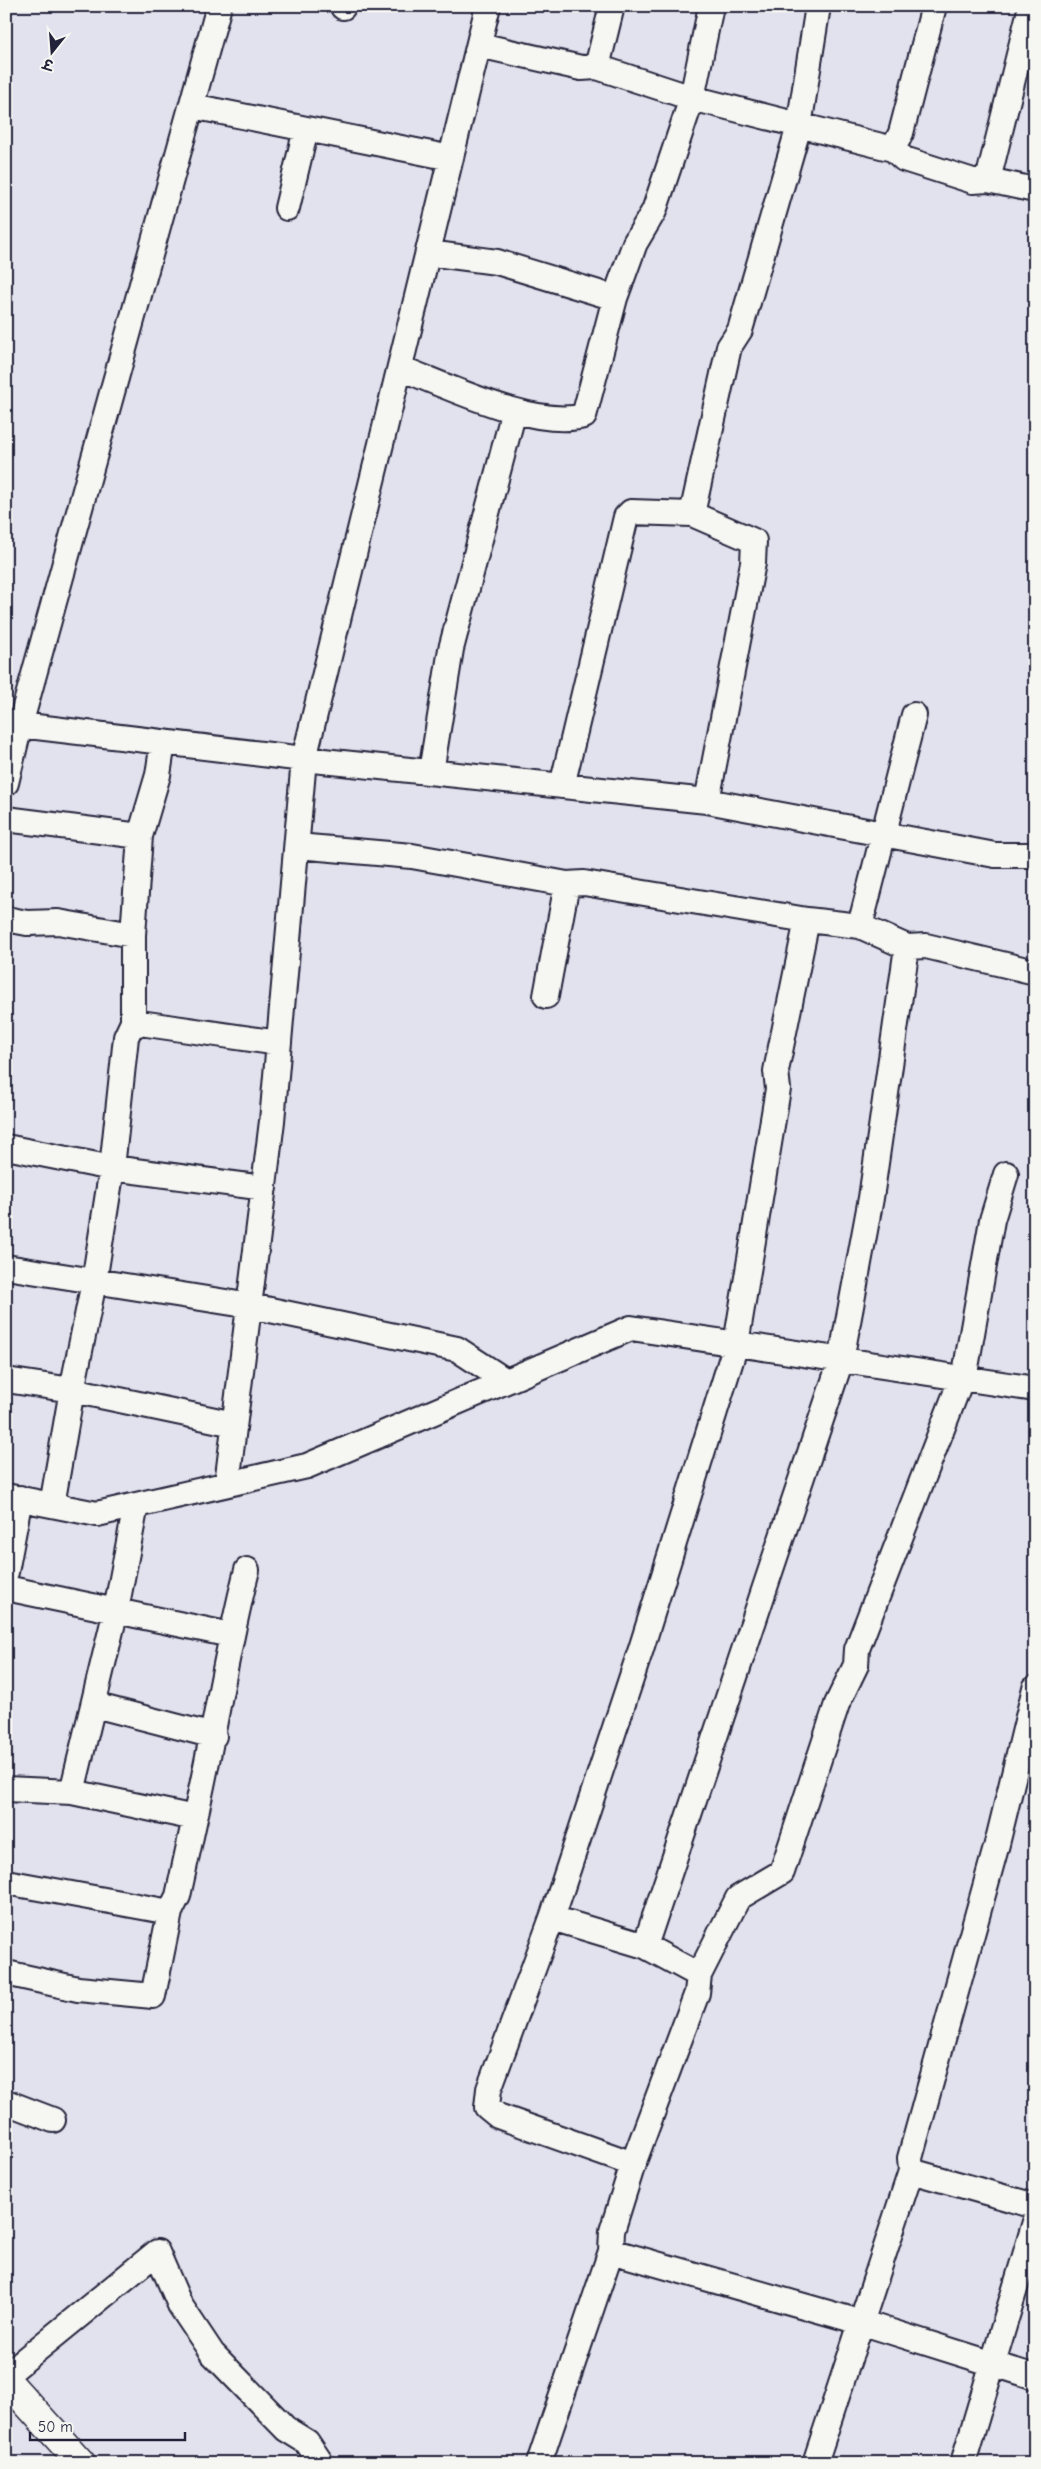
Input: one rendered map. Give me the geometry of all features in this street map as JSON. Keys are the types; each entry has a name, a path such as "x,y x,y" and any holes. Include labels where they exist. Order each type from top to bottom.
{"main road":[{"path":"6,2380 82,2463"}],"street":[{"path":"6,783 13,723 192,106 219,6"},
{"path":"227,1484 264,1188 279,1043 304,758 488,6"},
{"path":"597,67 612,6"},
{"path":"400,368 514,411 570,418 584,416 615,298 635,243 654,211 692,98 711,6"},
{"path":"692,514 729,347 740,330 799,126 818,6"},
{"path":"893,149 902,133 934,6"},
{"path":"988,180 1031,6"},
{"path":"479,45 581,68 597,67 692,98 893,149 904,159 973,181 988,180 1035,190"},
{"path":"192,106 451,158"},
{"path":"287,208 306,129"},
{"path":"428,253 497,262 615,298"},
{"path":"431,772 452,649 514,411"},
{"path":"562,786 626,517 631,512 692,514 754,541 753,563 708,801"},
{"path":"860,926 914,715"},
{"path":"13,723 304,758 708,801 995,855 1035,855"},
{"path":"52,1505 72,1390 94,1282 112,1168 126,1037 132,1022 133,935 140,836 158,775 163,742"},
{"path":"6,819 140,836"},
{"path":"296,846 412,856 567,884 584,883 807,920 860,926 907,947 926,946 1035,972"},
{"path":"546,996 567,884"},
{"path":"6,919 27,923 58,922 133,935"},
{"path":"633,2164 498,2116 487,2107 489,2089 552,1918 641,1649 736,1344 778,1089 776,1071 807,920"},
{"path":"645,1946 841,1360 871,1198 907,947"},
{"path":"132,1022 279,1043"},
{"path":"6,1147 112,1168 264,1188"},
{"path":"539,2463 612,2251 612,2231 633,2164 697,1993 699,1975 738,1898 782,1872 837,1704 856,1665 857,1649 959,1386 964,1379 992,1220 1006,1174"},
{"path":"6,1267 249,1307 457,1349 506,1381"},
{"path":"6,1572 13,1497 98,1514 307,1466 631,1328 1035,1389"},
{"path":"6,1380 72,1390 234,1424"},
{"path":"72,1792 116,1610 136,1505"},
{"path":"6,1973 78,1989 153,1996 170,1912 178,1896 214,1736 231,1635 247,1570"},
{"path":"6,1588 231,1635"},
{"path":"815,2463 911,2172 910,2158 998,1844 1035,1688"},
{"path":"94,1704 214,1736"},
{"path":"6,1789 72,1792 195,1818"},
{"path":"6,1882 170,1912"},
{"path":"552,1918 645,1946 699,1975"},
{"path":"6,2102 53,2120"},
{"path":"911,2172 1035,2206"},
{"path":"962,2463 1035,2222"},
{"path":"612,2251 860,2322 1035,2377"},
{"path":"6,2375 157,2252 180,2305 212,2353 286,2429 307,2442 322,2463"}]}
